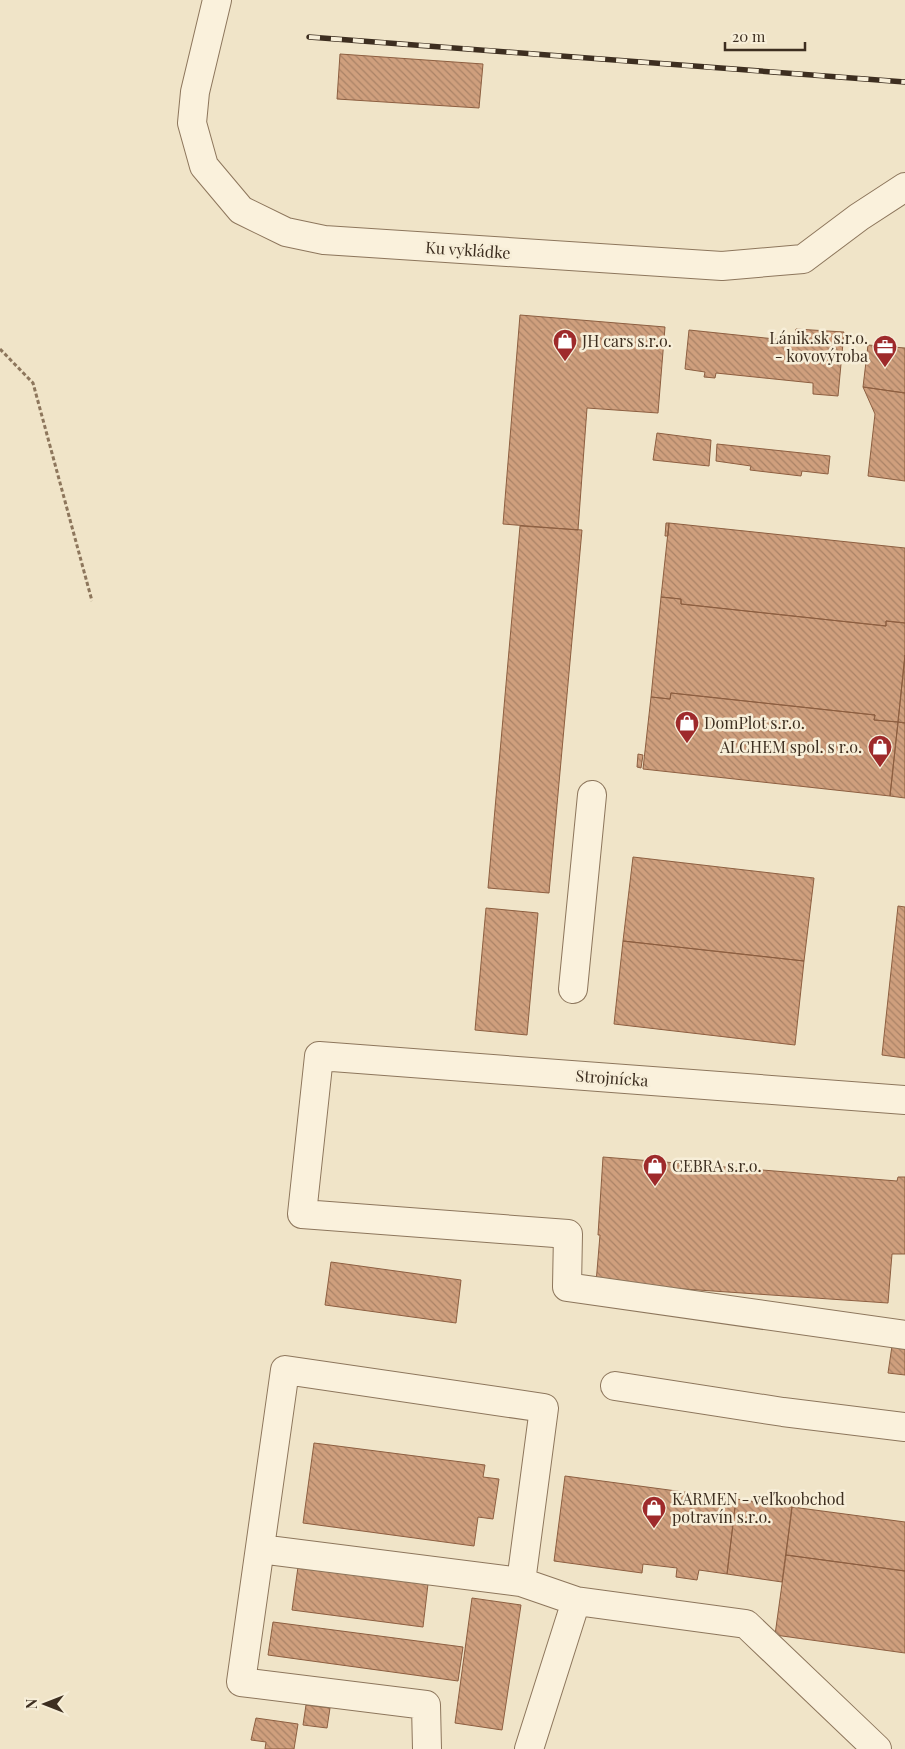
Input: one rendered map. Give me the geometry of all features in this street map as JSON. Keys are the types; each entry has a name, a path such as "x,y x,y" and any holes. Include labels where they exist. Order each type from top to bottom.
{"lane":[{"name":"Ku vykládke","path":"217,0 195,92 192,123 204,166 241,210 286,232 324,240 722,266 803,259 859,217 905,187"},
{"path":"573,989 592,795"},
{"name":"Strojnícka","path":"905,1100 319,1056 302,1214 568,1234 567,1287 905,1335"},
{"path":"427,1749 426,1705 241,1682 285,1370 544,1408 521,1582"},
{"path":"615,1386 783,1412 905,1428"},
{"path":"260,1549 521,1582 576,1601 746,1624 877,1749"},
{"path":"529,1749 576,1601"}],"path":[{"path":"0,349 33,383 92,601"}],"building":[{"path":"340,54 483,64 479,108 337,99"},
{"path":"520,315 665,327 658,413 587,408 578,530 503,524"},
{"path":"796,329 844,332 838,396 813,394 813,383 716,373 715,378 704,377 705,372 685,369 689,330 794,341"},
{"name":"Lánik.sk s.r.o. - kovovýroba","path":"868,345 905,348 905,393 863,387"},
{"path":"863,387 905,393 905,481 868,476 875,414"},
{"path":"657,433 711,440 709,466 653,460"},
{"path":"717,444 830,456 828,474 802,471 801,476 750,470 751,466 716,461"},
{"path":"666,523 669,523 668,536 665,536"},
{"path":"669,523 905,548 905,623 886,621 886,626 681,604 681,599 661,597"},
{"path":"520,526 582,530 549,893 488,888"},
{"path":"661,597 681,599 681,604 886,626 886,621 905,623 905,655 898,722 874,720 875,715 671,693 670,699 651,697"},
{"path":"905,655 905,723 898,722"},
{"path":"671,693 875,715 874,720 898,722 890,796 643,769 651,697 670,699"},
{"path":"898,722 905,723 905,798 890,796"},
{"path":"638,754 643,755 641,768 637,767"},
{"path":"633,857 814,878 804,961 623,941"},
{"path":"898,906 905,907 905,1058 882,1055"},
{"path":"486,908 538,913 527,1035 475,1030"},
{"path":"623,941 804,961 795,1045 614,1024"},
{"path":"603,1157 897,1181 898,1177 905,1177 905,1254 892,1254 888,1303 596,1283"},
{"path":"331,1262 461,1280 456,1323 325,1305"},
{"path":"892,1346 905,1348 905,1375 888,1373"},
{"path":"314,1443 485,1465 483,1477 499,1479 493,1519 478,1517 474,1546 303,1523"},
{"path":"565,1476 736,1499 727,1574 699,1570 697,1580 676,1577 677,1568 643,1564 642,1573 554,1561"},
{"path":"736,1499 792,1507 782,1582 727,1574"},
{"path":"792,1507 905,1522 905,1571 786,1555"},
{"path":"786,1555 905,1571 905,1653 775,1635"},
{"path":"298,1567 428,1584 423,1627 292,1610"},
{"path":"472,1598 521,1605 502,1730 455,1723"},
{"path":"273,1622 463,1647 458,1681 268,1655"},
{"path":"306,1705 330,1708 327,1728 303,1725"},
{"path":"256,1718 298,1724 294,1749 265,1749 266,1742 251,1740"}],"railway":[{"path":"309,37 905,82"}],"place":[{"name":"JH cars s.r.o.","path":"565,362"},
{"name":"Lánik.sk s.r.o. - kovovýroba","path":"885,368"},
{"name":"DomPlot s.r.o.","path":"687,744"},
{"name":"ALCHEM spol. s r.o.","path":"880,768"},
{"name":"CEBRA s.r.o.","path":"655,1187"},
{"name":"KARMEN - veľkoobchod potravín s.r.o.","path":"654,1529"}]}
